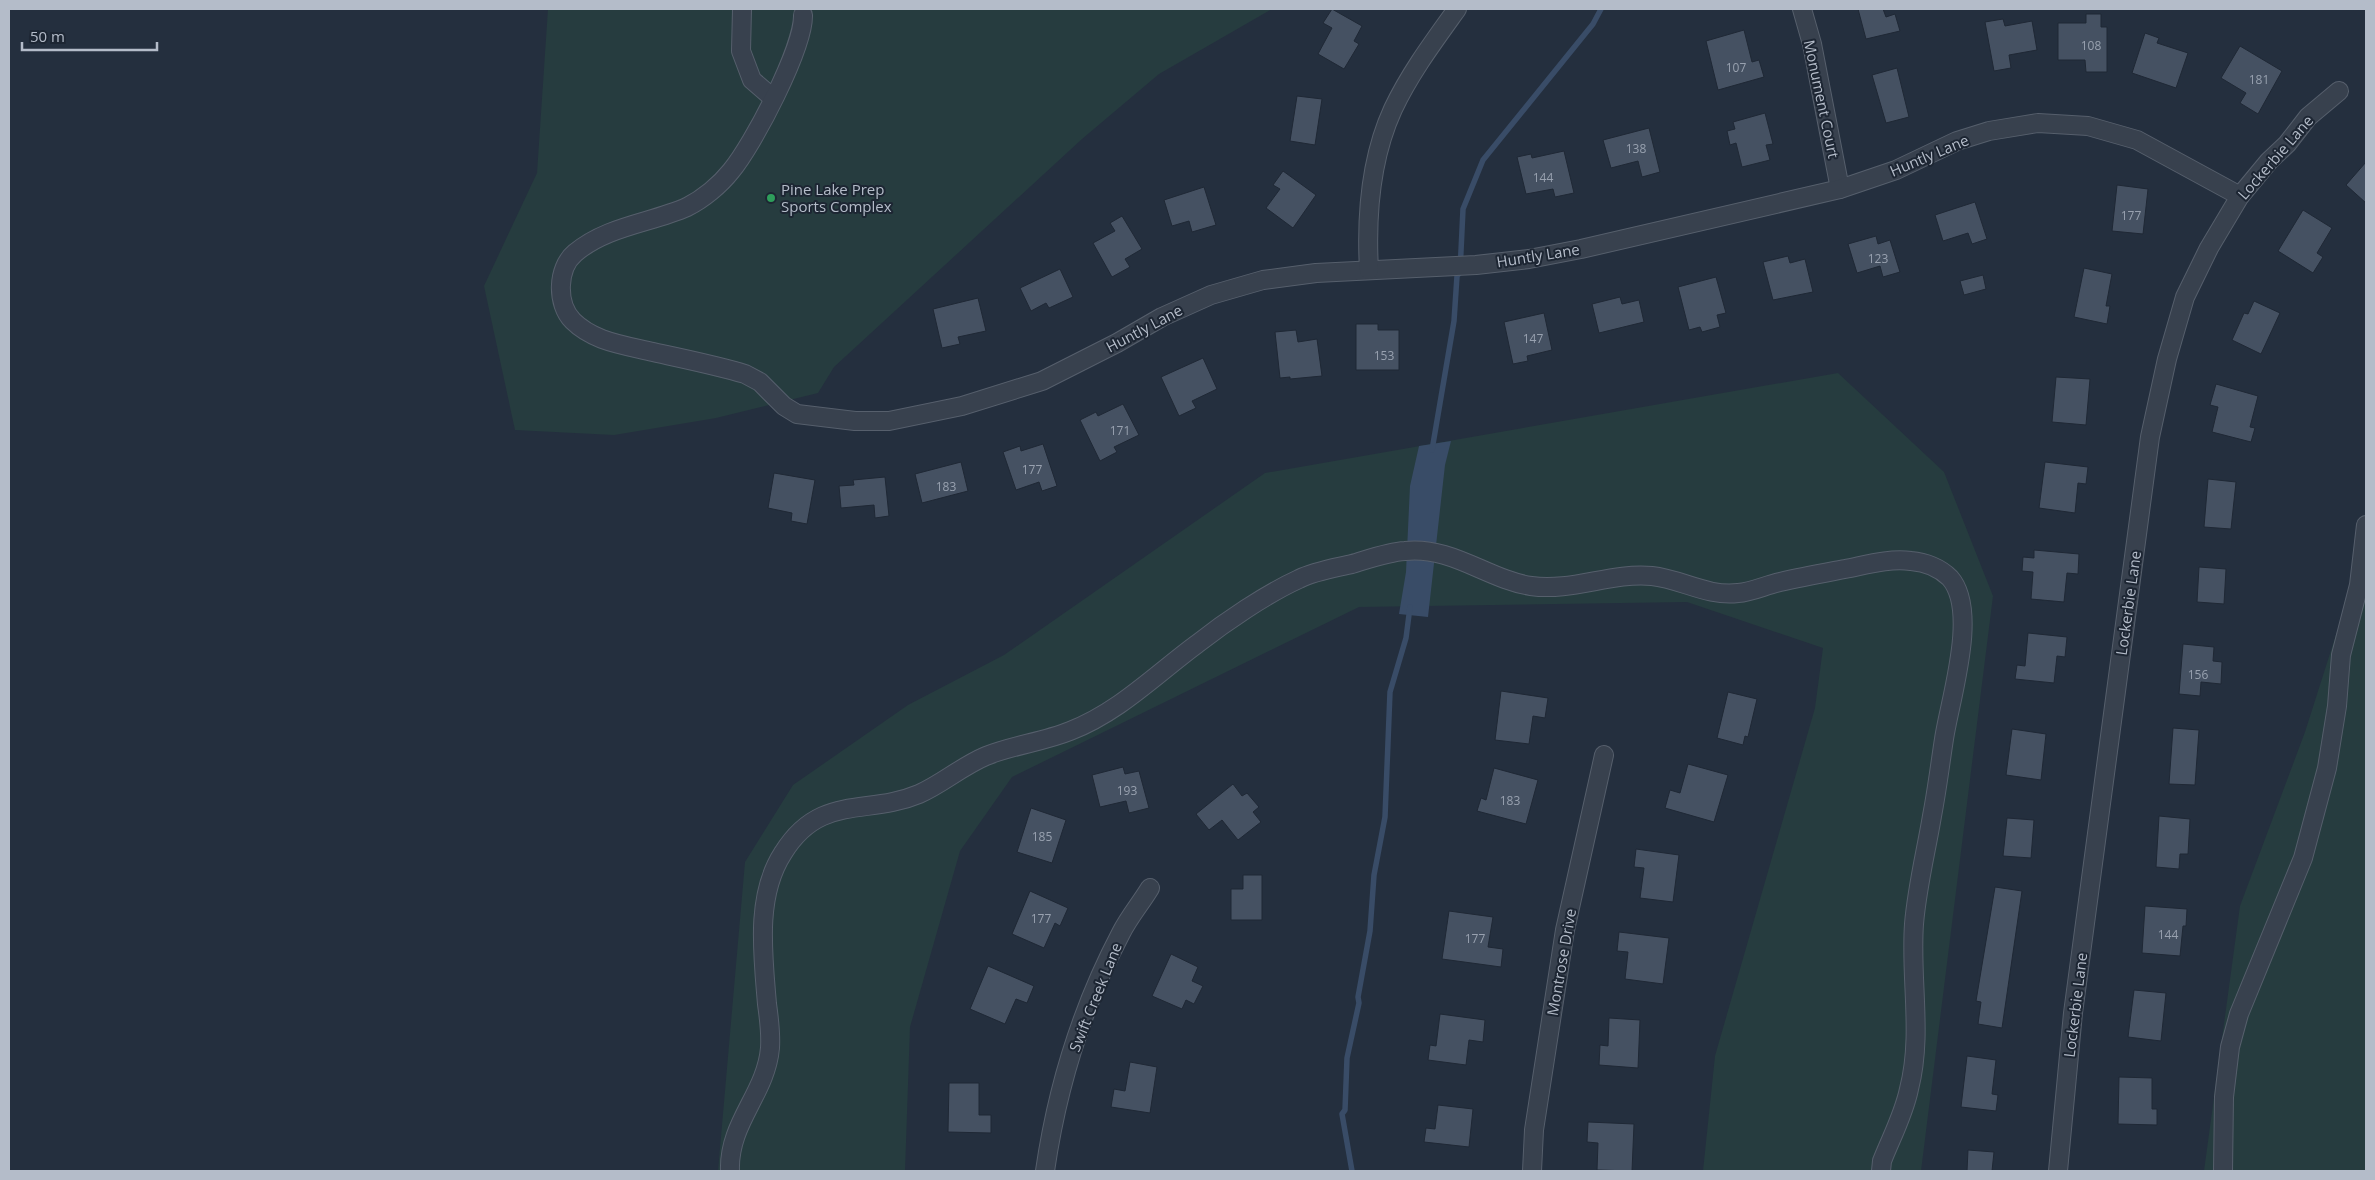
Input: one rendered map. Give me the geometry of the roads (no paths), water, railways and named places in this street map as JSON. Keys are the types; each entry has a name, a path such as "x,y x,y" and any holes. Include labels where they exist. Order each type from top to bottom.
{"street":[{"path":"742,9 741,52 752,80 773,98"},
{"path":"1369,270 1366,225 1376,160 1393,109 1424,56 1457,9"},
{"name":"Monument Court","path":"1802,9 1812,44 1840,189"},
{"name":"Huntly Lane","path":"803,15 804,25 799,46 743,155 730,172 716,186 689,206 598,238 575,253 565,265 560,280 566,311 572,320 602,339 745,374 760,382 784,406 797,414 856,421 889,421 962,406 1042,381 1117,343 1162,316 1210,295 1263,280 1316,273 1476,264 1528,259 1581,249 1840,189 1896,170 1957,140 1989,131 2038,123 2088,126 2137,140 2240,196"},
{"name":"Lockerbie Lane","path":"2058,1171 2073,1013 2150,438 2167,359 2185,297 2209,248 2240,196 2268,161 2287,144 2308,117 2339,91"},
{"path":"2223,1171 2225,1147 2224,1097 2230,1047 2239,1014 2306,849 2326,768 2337,706 2341,655 2359,585 2366,525"},
{"path":"730,1171 729,1153 736,1130 767,1070 771,1042 763,947 765,909 770,881 781,854 800,831 825,814 852,806 898,802 924,792 978,759 1006,748 1066,733 1104,716 1133,696 1198,643 1301,577 1404,550 1436,551 1512,582 1537,587 1652,576 1708,591 1737,594 1778,582 1876,563 1907,560 1930,565 1948,575 1956,588 1963,610 1961,641 1918,890 1913,953 1915,1058 1909,1093 1882,1161 1880,1171"},
{"name":"Montrose Drive","path":"1532,1171 1534,1130 1565,930 1604,755"},
{"name":"Swift Creek Lane","path":"1045,1171 1050,1134 1075,1037 1121,932 1150,888"}],"water":[{"path":"1451,441 1445,465 1428,617 1399,614 1406,572 1410,486 1419,446"}],"waterway":[{"path":"1432,450 1454,321 1457,276 1460,272 1463,209 1483,160 1593,24 1601,9"},
{"path":"1352,1171 1342,1114 1345,1110 1347,1058 1359,1003 1358,997 1370,931 1374,875 1385,817 1390,692 1406,638 1410,607"}],"place":[{"name":"Pine Lake Prep Sports Complex","path":"771,198"}]}
